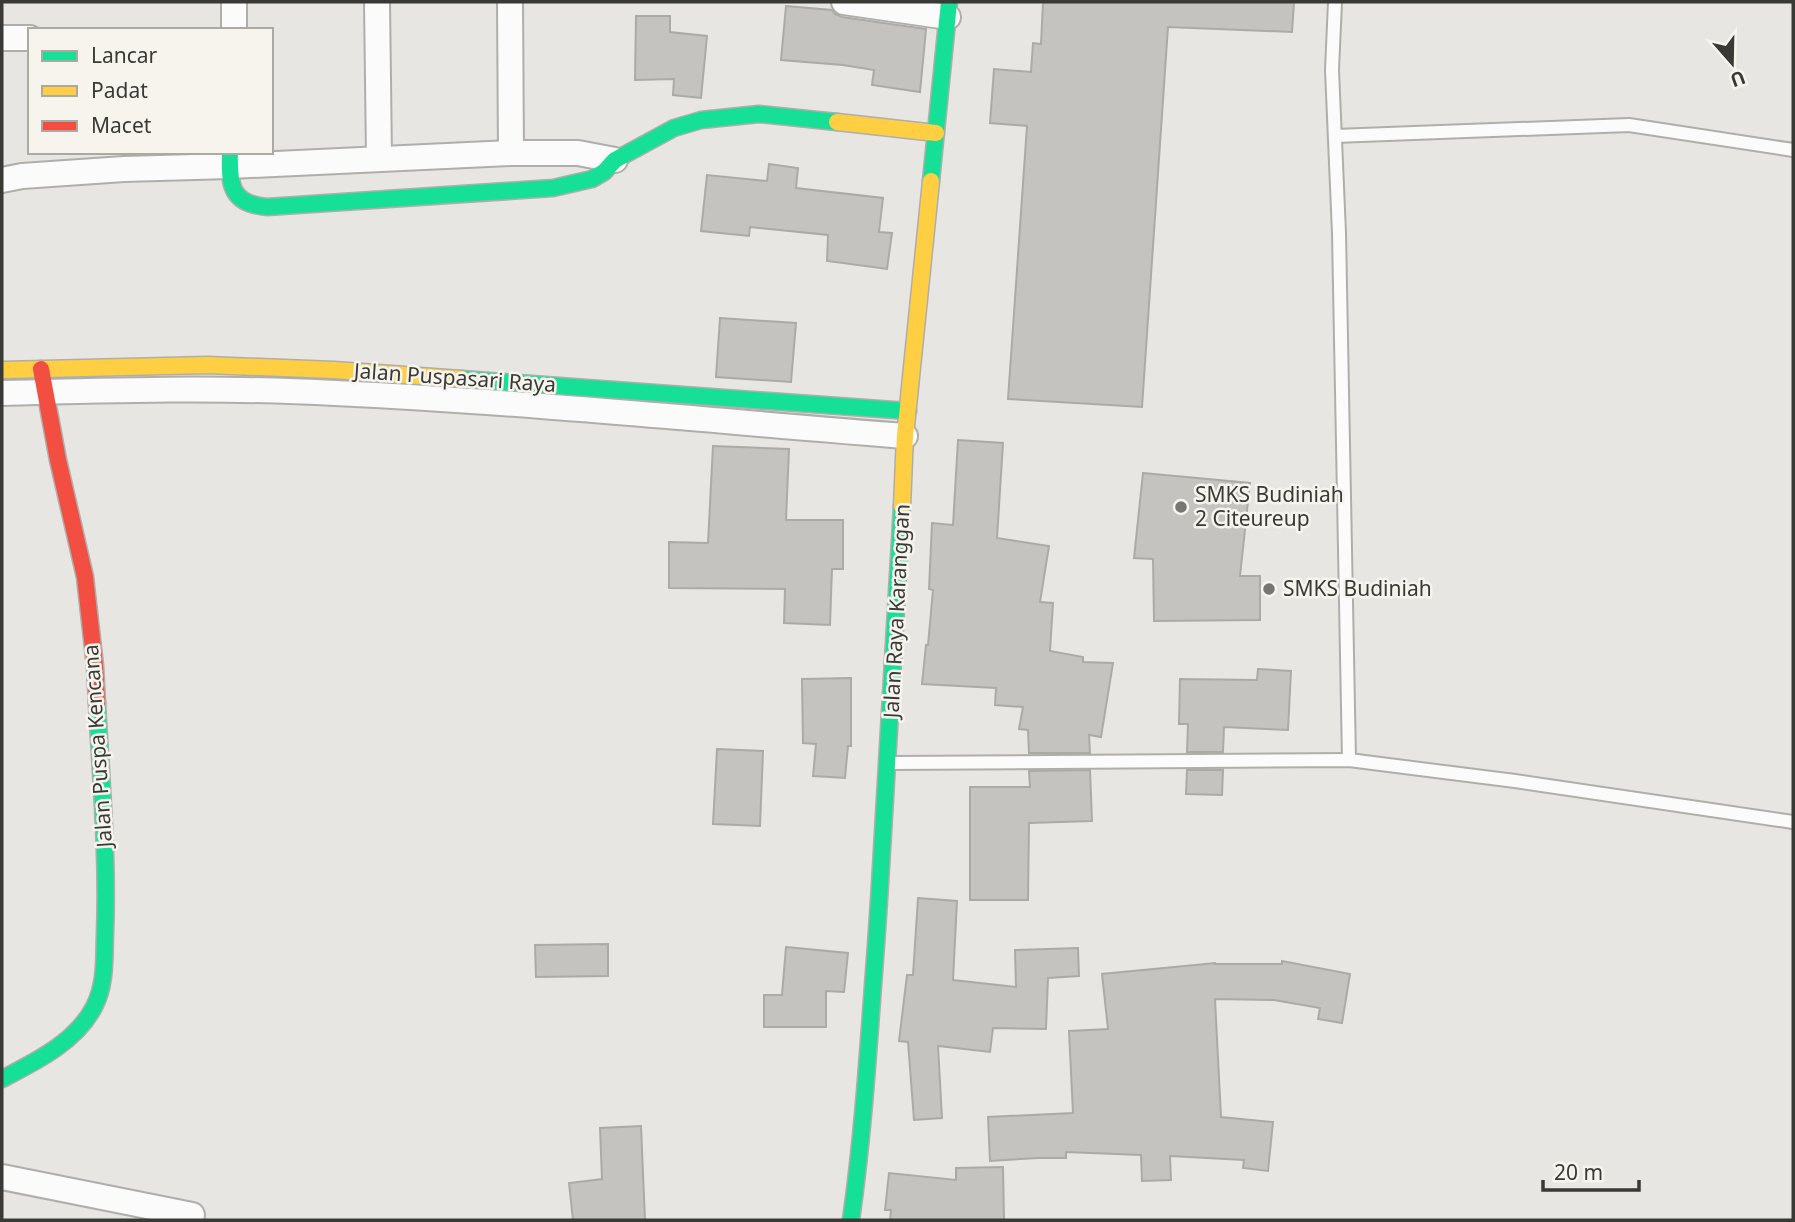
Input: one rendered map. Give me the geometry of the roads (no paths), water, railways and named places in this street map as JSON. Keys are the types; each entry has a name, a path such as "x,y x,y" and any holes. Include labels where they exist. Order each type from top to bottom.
{"street":[{"path":"234,2 234,28"},
{"path":"377,2 379,158"},
{"path":"510,2 511,152"},
{"path":"844,2 949,9"},
{"name":"Jalan Raya Karanggan","path":"851,1220 869,1043 889,763 905,436 949,9"},
{"path":"2,38 28,38"},
{"path":"230,159 232,187 239,199 255,207 267,207 553,188 575,184 592,179 604,172 615,160 674,128 701,120 731,116 760,114 936,133"},
{"path":"2,180 22,176 230,159 379,158 511,152 578,153 615,160"},
{"name":"Jalan Puspasari Raya","path":"2,393 43,380 207,365 334,370 908,411"},
{"name":"Jalan Puspasari Raya","path":"2,370 43,380 486,402 905,436"},
{"name":"Jalan Puspa Kencana","path":"2,1079 40,1059 75,1032 93,1009 103,984 107,885 95,666 85,577 43,380"},
{"path":"2,1177 192,1215"}],"lane":[{"path":"1335,2 1332,71 1339,247 1349,760"},
{"path":"1335,136 1629,125 1793,150"},
{"path":"889,763 1349,760 1515,780 1793,822"}],"place":[{"name":"SMKS Budiniah 2 Citeureup","path":"1181,507"},
{"name":"SMKS Budiniah","path":"1269,589"}]}
